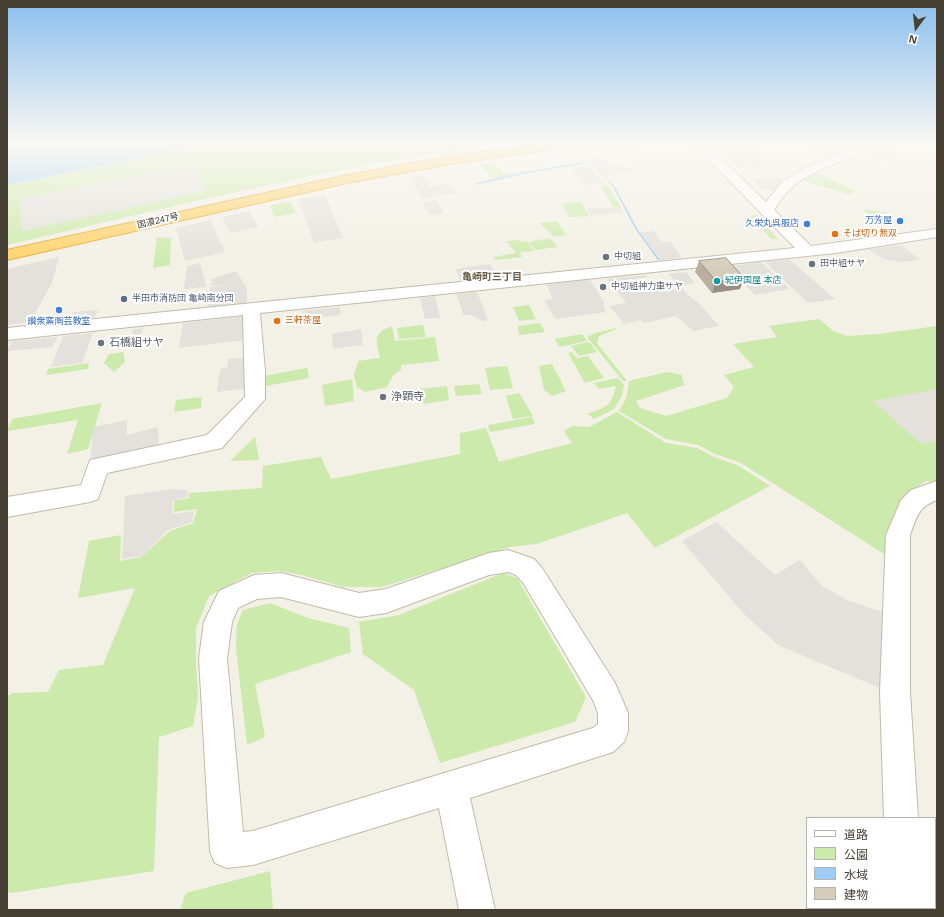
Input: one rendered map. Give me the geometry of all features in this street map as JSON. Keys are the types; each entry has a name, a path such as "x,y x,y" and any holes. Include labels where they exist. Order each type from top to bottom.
{"highway":[{"name":"国道247号","path":"7,255 317,186"}],"street":[{"path":"741,186 807,251"},
{"path":"766,210 786,186"},
{"path":"7,334 572,277 807,251 937,233"},
{"path":"7,507 90,493 98,466 214,442 255,399 255,371 251,309"},
{"path":"901,817 895,692 898,535 909,507 919,497 937,490"},
{"path":"508,561 525,567 533,576 605,693 613,713 614,731 602,741 451,788 253,848 227,851 213,658 218,622 228,600 254,587 281,585 359,605 386,601 489,564 508,561"},
{"path":"451,788 477,910"}],"green space":[{"path":"7,186 264,186 192,202 7,245"},
{"path":"601,186 608,186 621,207 613,207"},
{"path":"820,186 845,186 856,191 851,195"},
{"path":"291,202 296,213 274,217 270,205"},
{"path":"581,202 589,216 569,217 562,203"},
{"path":"867,209 889,214 876,217 882,221 876,223 863,216 868,214 863,210"},
{"path":"757,215 778,239 771,239 750,216"},
{"path":"557,221 566,235 554,237 540,223"},
{"path":"157,237 171,238 170,265 153,268"},
{"path":"550,238 558,247 535,250 529,242"},
{"path":"519,240 521,242 527,241 534,251 520,252 522,257 495,260 494,257 516,253 506,241"},
{"path":"529,305 536,319 519,321 513,307"},
{"path":"819,319 832,330 846,336 879,334 937,326 937,483 926,481 908,493 884,554 741,463 715,454 698,445 666,439 619,411 626,397 629,381 667,372 682,375 684,385 636,401 640,408 666,416 727,398 734,387 724,375 754,367 733,344 777,337 769,326"},
{"path":"540,323 545,332 519,335 518,326"},
{"path":"423,325 426,337 399,339 397,328"},
{"path":"392,326 395,341 435,337 439,361 401,365 401,370 394,374 387,387 365,392 357,387 354,376 358,361 380,358 377,346 378,335"},
{"path":"617,328 599,336 597,343 627,381 623,381 587,337 595,333"},
{"path":"582,334 587,341 559,347 555,339"},
{"path":"589,342 597,352 579,356 571,346"},
{"path":"123,352 125,362 114,372 104,363 109,354"},
{"path":"572,352 577,358 588,356 604,378 585,383 568,353"},
{"path":"89,363 88,369 46,375 48,369"},
{"path":"552,364 566,391 552,396 544,390 539,366"},
{"path":"507,366 513,388 490,390 485,368"},
{"path":"307,368 309,378 260,387 259,377"},
{"path":"618,378 624,385 621,398 619,398 620,399 614,409 594,419 588,414 604,407 610,402 616,386 599,389 594,383"},
{"path":"352,379 354,401 325,406 322,385"},
{"path":"479,384 482,394 456,396 454,386"},
{"path":"447,386 449,400 424,404 420,389"},
{"path":"519,393 533,416 513,419 506,396"},
{"path":"202,397 201,408 174,412 176,400"},
{"path":"102,403 88,449 67,454 78,420 7,431 12,419"},
{"path":"617,412 666,443 697,448 714,457 739,466 770,486 655,548 627,513 537,544 510,547 382,587 343,587 302,575 278,571 252,573 209,596 196,628 198,698 193,726 159,737 154,871 11,893 7,891 7,697 12,693 48,692 59,670 103,665 135,588 78,598 89,541 121,535 120,561 141,557 170,531 193,523 197,509 174,512 174,501 189,498 189,493 262,488 263,466 321,457 331,479 460,454 460,433 486,428 499,462 572,443 564,431 572,426 589,427"},
{"path":"532,417 535,424 490,432 488,425"},
{"path":"255,437 259,460 230,461"},
{"path":"503,573 517,578 586,697 575,722 440,763 414,690 363,654 359,622 399,615"},
{"path":"270,603 308,618 349,628 351,652 255,684 265,737 247,745 236,648 237,624 243,610"},
{"path":"270,871 273,910 180,910 186,893"}],"shaded area":[{"path":"84,186 203,186 206,191 22,231 19,199"},
{"path":"415,186 429,186 435,196 422,199"},
{"path":"451,186 457,192 438,196 430,187"},
{"path":"759,186 779,186 775,190 763,190"},
{"path":"325,195 343,238 314,243 298,199"},
{"path":"437,200 444,213 429,215 422,202"},
{"path":"621,207 624,213 590,215 587,209"},
{"path":"249,211 258,227 230,233 222,217"},
{"path":"210,220 225,252 185,261 176,228"},
{"path":"654,231 662,242 671,242 682,258 661,260 640,232"},
{"path":"901,245 921,260 901,262 883,259 868,249"},
{"path":"59,257 52,283 30,322 7,325 7,269"},
{"path":"789,259 835,299 808,303 765,262"},
{"path":"761,262 790,289 755,295 727,267"},
{"path":"200,263 206,287 184,289 187,266"},
{"path":"490,264 496,276 460,280 456,269"},
{"path":"236,271 247,288 247,304 208,308 210,287 238,284 212,286 211,279"},
{"path":"686,272 695,283 678,285 669,274"},
{"path":"646,275 647,277 626,280 635,291 659,288 662,292 682,288 693,300 697,301 719,326 693,331 676,316 644,323 641,320 624,324 610,306 626,303 607,279"},
{"path":"590,280 604,302 606,312 555,319 544,300 553,299 546,284"},
{"path":"477,292 488,320 483,321 471,315 463,315 457,294"},
{"path":"435,296 440,318 425,319 420,298"},
{"path":"340,307 341,315 303,319 302,311"},
{"path":"98,310 94,318 69,321 73,312"},
{"path":"245,316 244,340 179,348 183,323"},
{"path":"143,328 139,344 128,345 133,329"},
{"path":"361,329 363,345 333,349 332,334"},
{"path":"93,333 82,363 51,367 63,336"},
{"path":"58,337 53,347 7,351 12,341"},
{"path":"251,357 249,388 217,392 220,369 227,367 228,359"},
{"path":"937,389 937,440 921,444 873,401"},
{"path":"127,420 127,435 158,427 159,447 90,464 93,427"},
{"path":"172,489 188,490 187,497 172,501 173,514 194,511 192,522 168,530 142,556 122,559 125,496"},
{"path":"716,522 775,575 800,560 822,586 849,601 883,612 882,689 778,645 743,613 682,541"}],"water":[{"path":"612,186 615,187 638,230 660,260 658,260 636,230"}],"building":[{"path":"726,258 744,278 716,281 699,261"}],"place":[{"name":"万芳屋","path":"900,221"},
{"name":"久栄丸呉服店","path":"807,224"},
{"name":"そば切り無双","path":"835,234"},
{"name":"中切組","path":"606,257"},
{"name":"田中組サヤ","path":"812,264"},
{"name":"紀伊国屋 本店","path":"717,281"},
{"name":"中切組神力車サヤ","path":"603,287"},
{"name":"半田市消防団 亀崎南分団","path":"124,299"},
{"name":"讃衆窯陶芸教室","path":"59,310"},
{"name":"三軒茶屋","path":"277,321"},
{"name":"石橋組サヤ","path":"101,343"},
{"name":"浄顕寺","path":"383,397"}],"district":[{"name":"亀崎町三丁目","path":"492,277"}]}
